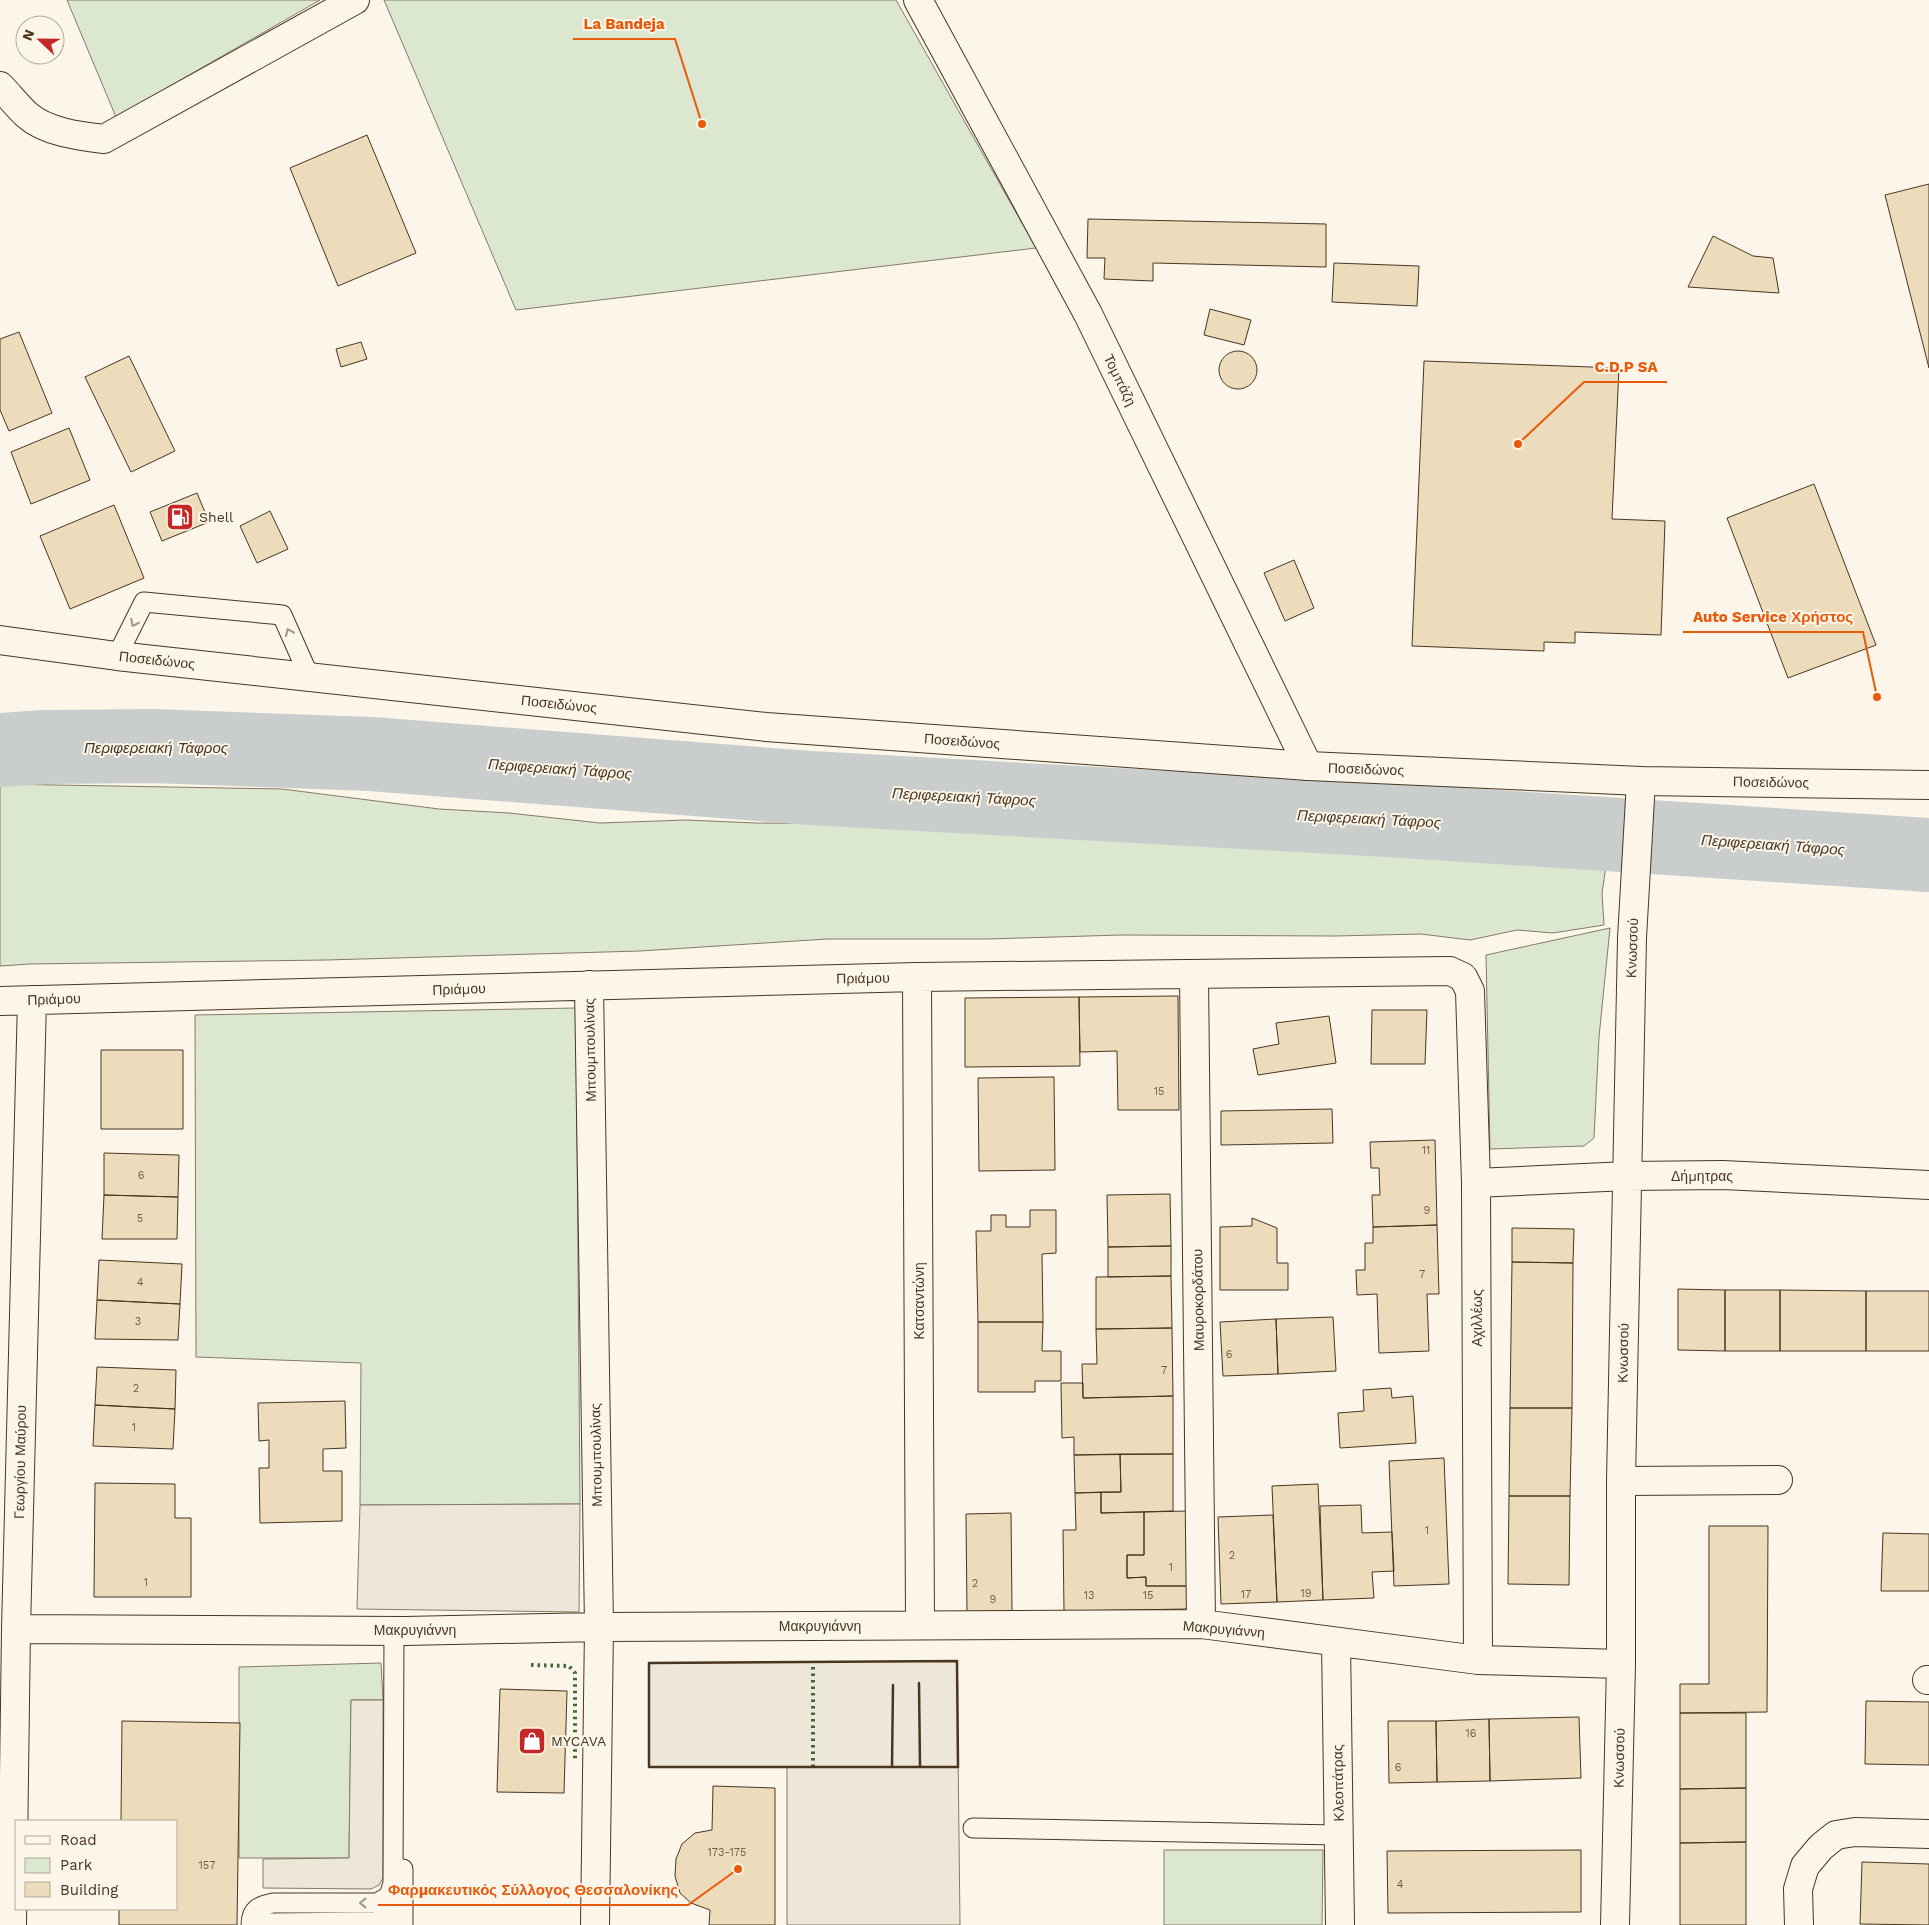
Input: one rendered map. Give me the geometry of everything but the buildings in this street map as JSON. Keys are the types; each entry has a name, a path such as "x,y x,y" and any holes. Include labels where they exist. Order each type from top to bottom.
{"street":[{"path":"0,86 28,116 53,129 78,136 104,139 356,0"},
{"name":"Τομπάζη","path":"918,0 1088,314 1308,766"},
{"name":"Ποσειδώνος","path":"0,640 117,656 766,726 1641,791 1929,786"},
{"name":"Κνωσσού","path":"1615,1925 1621,1664 1621,1481 1632,938 1641,791"},
{"name":"Πριάμου","path":"0,1001 917,977 1450,971 1463,977"},
{"name":"Μαυροκορδάτου","path":"1194,975 1201,1624"},
{"name":"Κατσαντώνη","path":"917,977 920,1626"},
{"name":"Αχιλλέως","path":"1463,977 1470,990 1476,1183 1478,1660"},
{"name":"Μπουμπουλίνας","path":"589,985 599,1627 595,1925"},
{"name":"Γεωργίου Μαύρου","path":"12,1925 16,1628 32,1000"},
{"name":"Δήμητρας","path":"1476,1183 1627,1176 1732,1175 1929,1185"},
{"path":"1621,1481 1778,1480"},
{"name":"Μακρυγιάννη","path":"16,1628 400,1630 599,1627 1201,1624 1478,1660 1621,1664"},
{"name":"Κλεοπάτρας","path":"1336,1642 1340,1925"},
{"path":"1798,1925 1798,1888 1805,1866 1821,1847 1836,1835 1855,1832 1929,1834"}],"lane":[{"path":"117,656 144,602 282,615 309,676"},
{"path":"400,1630 403,1925"},
{"path":"251,1925 251,1917 260,1906 267,1904 377,1903 389,1896 393,1883 400,1630"},
{"path":"973,1828 1339,1835"},
{"path":"264,1925 267,1923 376,1922 392,1916 403,1902"}],"green space":[{"path":"67,0 320,0 116,117"},
{"path":"384,0 896,0 1036,248 516,310"},
{"path":"0,784 282,789 439,809 509,813 600,823 686,820 1053,829 1607,859 1602,893 1604,925 1553,933 1517,930 1470,940 1421,934 1335,936 1121,935 988,939 827,939 640,951 326,960 0,966"},
{"path":"1610,928 1599,1037 1594,1138 1584,1146 1490,1149 1486,955"},
{"path":"576,1008 580,1504 360,1505 361,1363 196,1357 195,1015"},
{"path":"381,1663 383,1700 351,1700 349,1858 239,1858 239,1667"},
{"path":"1164,1850 1323,1850 1322,1925 1164,1925"}],"shaded area":[{"path":"580,1504 579,1612 357,1609 360,1505"},
{"path":"957,1661 960,1925 787,1925 787,1767 649,1767 649,1663"},
{"path":"351,1700 383,1700 383,1878 379,1885 371,1889 263,1888 263,1859 349,1858"}],"waterway":[{"name":"Περιφερειακή Τάφρος","path":"0,750 45,747 152,746 371,754 810,788 1404,821 1929,855"}],"hedge":[{"path":"813,1662 813,1767"},
{"path":"531,1665 569,1666 575,1673 575,1761"}],"wall":[{"path":"957,1661 958,1767 649,1767 649,1663 957,1661"},
{"path":"919,1683 920,1767"},
{"path":"892,1767 893,1685"}],"place":[{"name":"La Bandeja","path":"702,124"},
{"name":"C.D.P SA","path":"1518,444"},
{"name":"Shell","path":"180,517"},
{"name":"Auto Service Χρήστος","path":"1877,697"},
{"name":"MYCAVA","path":"532,1741"},
{"name":"Φαρμακευτικός Σύλλογος Θεσσαλονίκης","path":"738,1869"}]}
